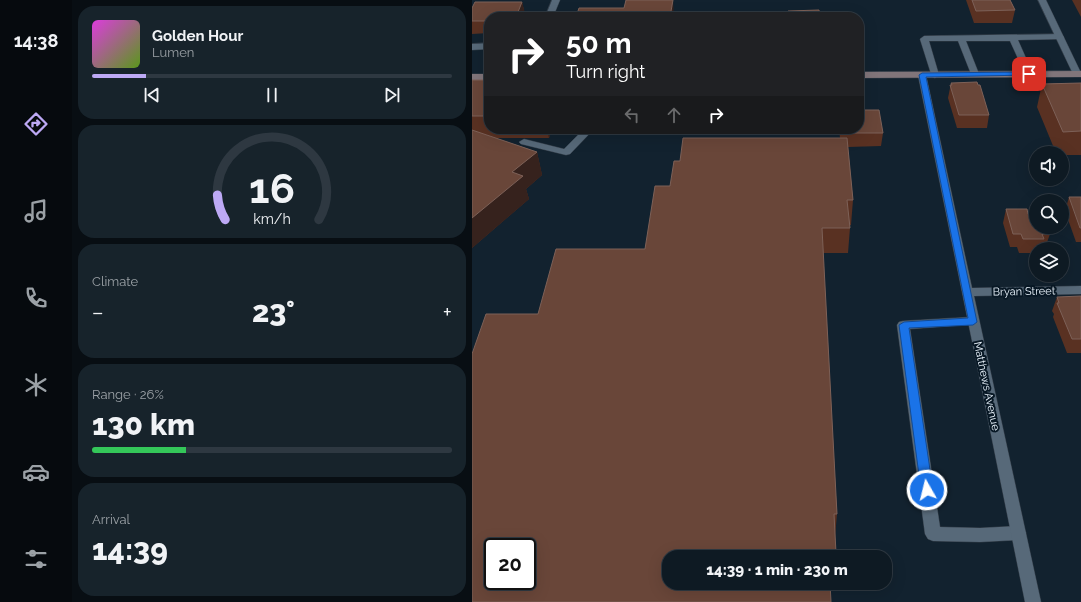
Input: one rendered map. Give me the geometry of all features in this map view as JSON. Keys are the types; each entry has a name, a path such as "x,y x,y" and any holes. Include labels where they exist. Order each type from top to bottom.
{"main road":[{"path":"864,75 1079,74"},
{"path":"472,77 484,77"}],"street":[{"path":"551,12 556,0"},
{"path":"1042,0 1079,74"},
{"path":"935,74 924,39 1060,37"},
{"path":"961,38 975,74"},
{"path":"1013,38 1029,74"},
{"path":"472,47 484,46"},
{"name":"Matthews Avenue","path":"922,75 966,292 1033,602"},
{"path":"524,142 566,152 584,134"},
{"name":"Bryan Street","path":"966,292 1081,290"},
{"path":"973,322 904,325 933,534 980,535 1018,533"}],"building":[{"path":"626,0 673,0 671,12 578,12 579,8 624,8"},
{"path":"972,0 1010,0 1015,10 976,11"},
{"path":"475,2 522,2 518,12 484,12 484,21 472,21 472,8"},
{"path":"819,10 819,12 788,12"},
{"path":"472,80 484,80 484,116 472,116"},
{"path":"977,82 978,85 980,85 989,115 959,115 950,85 952,85 951,83"},
{"path":"1081,83 1081,131 1063,132 1042,84"},
{"path":"864,110 879,110 883,133 864,133"},
{"path":"472,130 537,152 512,172 523,176 472,218"},
{"path":"683,138 847,138 853,200 847,200 850,228 822,228 837,514 834,514 836,550 662,550 662,590 830,590 831,602 472,602 472,354 486,314 538,314 556,249 645,249 655,186 670,186 674,161 680,161"},
{"path":"1069,197 1081,197 1080,228"},
{"path":"1006,209 1027,209 1029,214 1029,234 1042,234 1044,239 1023,239 1021,234 1013,234"},
{"path":"1081,296 1081,339 1072,339 1057,303 1059,303 1057,297"}],"route":[{"path":"927,490 904,325 973,322 922,75 1029,74"}]}
